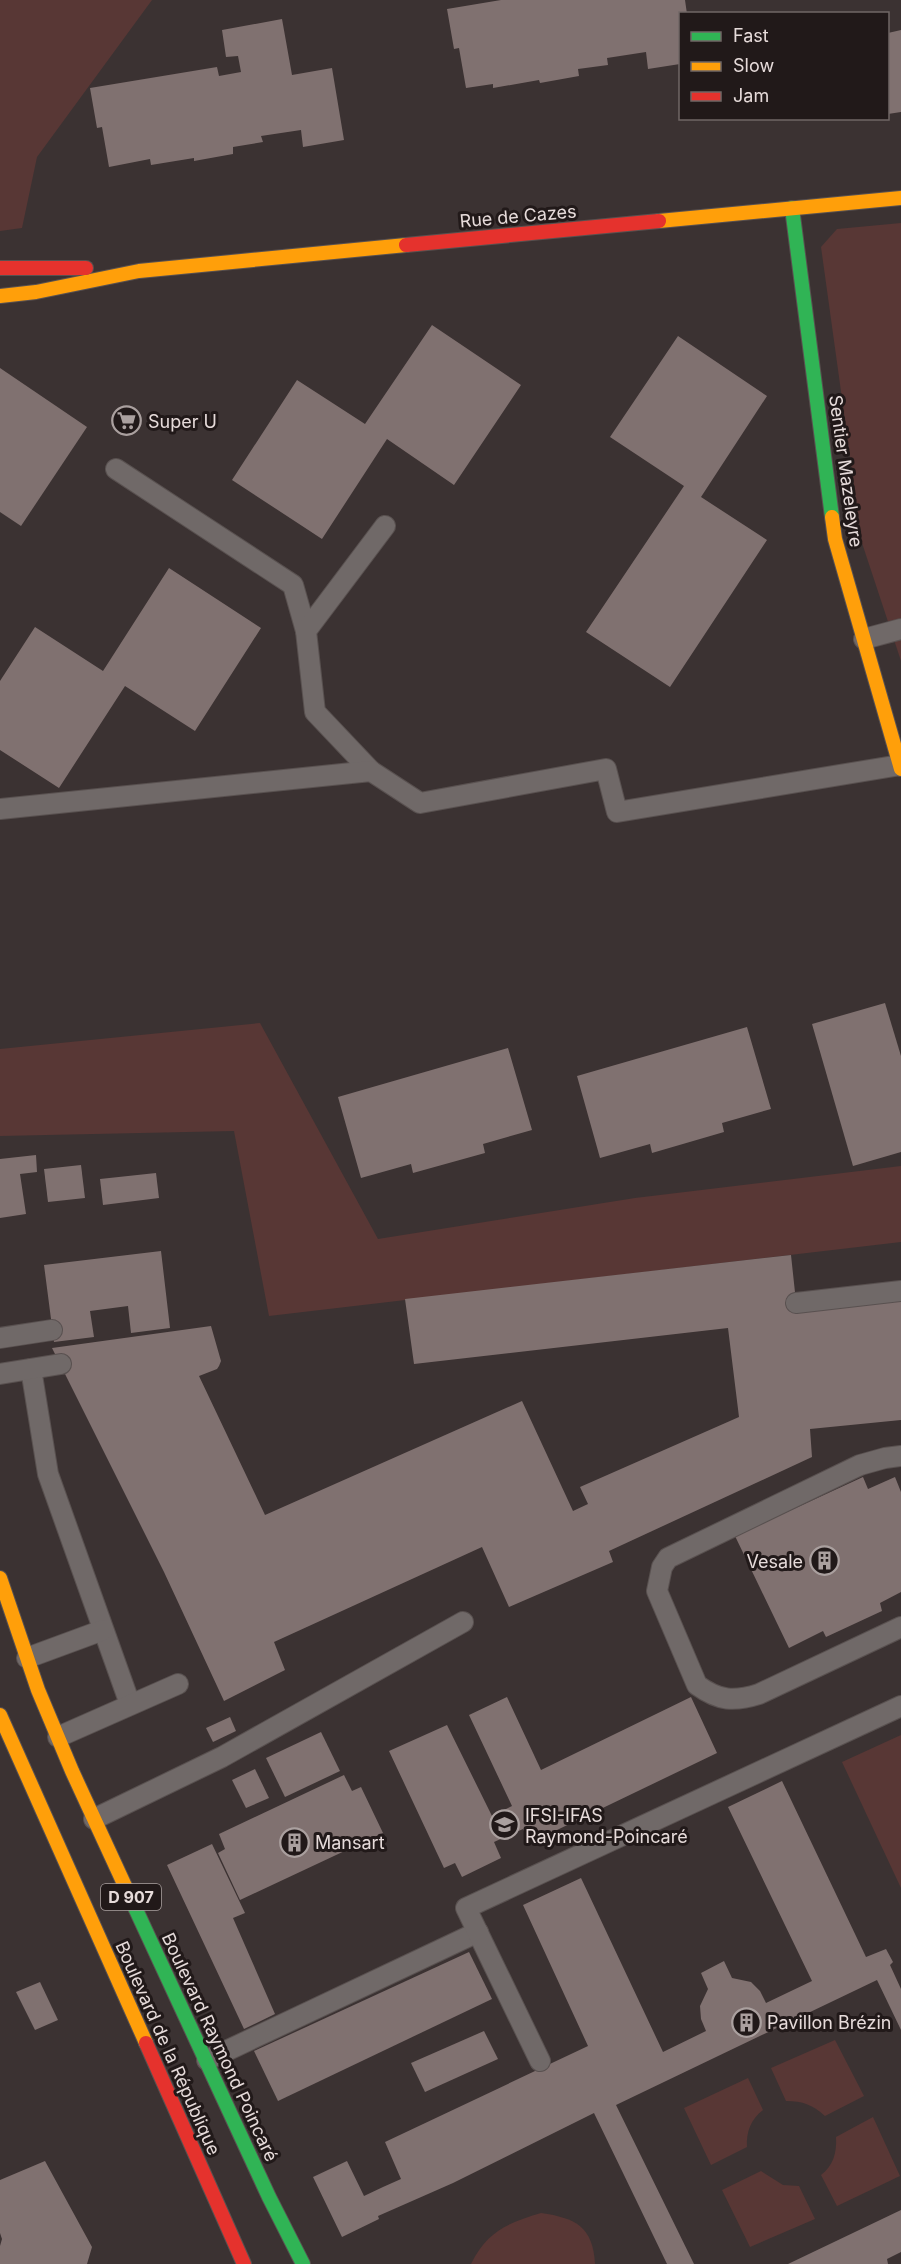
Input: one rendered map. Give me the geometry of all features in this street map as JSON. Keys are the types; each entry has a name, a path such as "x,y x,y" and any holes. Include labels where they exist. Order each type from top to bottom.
{"street":[{"name":"Rue de Cazes","path":"0,296 36,292 139,271 901,198"},
{"name":"Sentier Mazeleyre","path":"792,208 835,539 900,767"},
{"name":"Rue de Cazes","path":"0,268 82,267 139,271"},
{"name":"Boulevard Raymond Poincaré","path":"0,1578 27,1658 94,1819 303,2264"},
{"name":"Boulevard de la République","path":"0,1715 244,2264"}],"lane":[{"path":"116,469 293,585 306,631 315,712 371,771 420,803 606,769 617,812 900,767"},
{"path":"306,631 385,526"},
{"path":"864,639 901,629"},
{"path":"0,809 22,809 371,771"},
{"path":"796,1304 901,1291"},
{"path":"0,1338 52,1330"},
{"path":"0,1374 61,1364"},
{"path":"31,1369 48,1474 130,1704"},
{"path":"901,1456 860,1465 668,1558 662,1567 657,1591 697,1686 724,1699 742,1700 759,1694 901,1627"},
{"path":"94,1819 222,1758 463,1622"},
{"path":"27,1658 103,1630"},
{"path":"58,1737 178,1684"},
{"path":"540,2061 466,1908 901,1706"},
{"path":"207,2060 478,1932"}],"shaded area":[{"path":"0,0 152,0 37,157 22,228 0,231"},
{"path":"901,223 901,661 862,543 821,247 837,229"},
{"path":"260,1023 378,1239 635,1198 901,1166 901,1242 269,1316 234,1131 0,1136 0,1049"},
{"path":"901,1735 901,1888 842,1762"},
{"path":"835,2040 864,2096 825,2116 807,2104 786,2101 771,2068"},
{"path":"748,2078 763,2110 750,2126 747,2147 711,2165 684,2108"},
{"path":"873,2117 900,2176 837,2206 821,2175 829,2168 833,2159 836,2137"},
{"path":"761,2171 783,2185 799,2186 815,2219 750,2247 722,2190"},
{"path":"541,2213 564,2218 580,2226 591,2241 595,2264 471,2264 491,2236 509,2225"}],"building":[{"path":"501,0 685,0 687,12 679,12 679,64 648,69 646,52 607,58 608,65 578,69 579,76 493,88 493,84 466,88 459,48 454,49 447,9"},
{"path":"282,19 292,75 332,68 344,140 303,147 301,130 261,136 263,142 233,147 233,154 151,165 150,159 109,167 102,127 97,128 90,88 217,67 219,76 241,72 238,56 226,57 222,30"},
{"path":"901,30 901,112 889,114 889,33"},
{"path":"432,325 521,385 454,485 387,439 322,539 232,480 297,380 365,424"},
{"path":"678,336 767,396 701,497 767,540 670,687 586,632 684,486 610,437"},
{"path":"0,368 87,427 21,526 0,512"},
{"path":"169,568 261,628 195,731 125,686 59,788 0,750 0,681 35,627 103,671"},
{"path":"885,1003 901,1056 901,1152 853,1166 812,1024"},
{"path":"747,1027 771,1109 722,1123 724,1132 652,1153 650,1144 600,1158 577,1076"},
{"path":"508,1048 532,1130 483,1144 485,1153 413,1173 411,1164 361,1178 338,1097"},
{"path":"36,1155 37,1172 20,1174 26,1214 0,1218 0,1159"},
{"path":"81,1165 85,1198 48,1202 44,1169"},
{"path":"156,1173 159,1198 103,1205 100,1179"},
{"path":"161,1251 170,1328 131,1333 128,1306 90,1311 94,1337 54,1342 44,1265"},
{"path":"791,1255 797,1311 901,1300 901,1420 810,1429 812,1457 609,1551 613,1562 509,1607 482,1547 274,1642 285,1670 224,1701 164,1572 52,1348 211,1326 221,1361 217,1369 199,1376 265,1515 522,1401 573,1511 588,1504 580,1487 739,1417 728,1328 414,1364 405,1299"},
{"name":"Vesale","path":"863,1477 868,1489 895,1477 901,1492 901,1592 880,1603 882,1611 826,1637 823,1631 789,1648 735,1536"},
{"path":"507,1697 541,1770 691,1697 717,1753 530,1843 523,1829 494,1842 501,1858 462,1877 455,1863 444,1868 389,1751 447,1725 492,1816 512,1806 469,1715"},
{"path":"230,1717 236,1731 213,1742 206,1728"},
{"path":"321,1732 340,1771 285,1797 266,1758"},
{"path":"255,1769 269,1798 246,1808 232,1780"},
{"name":"Mansart","path":"344,1775 352,1791 361,1787 383,1833 240,1900 218,1853 225,1849 219,1834"},
{"name":"Pavillon Brézin","path":"782,1781 866,1957 886,1949 893,1962 890,1965 901,1989 901,2030 877,1980 616,2105 694,2264 667,2264 594,2113 453,2183 378,2216 379,2219 342,2237 313,2177 347,2161 364,2196 401,2179 385,2142 588,2046 523,1905 581,1878 663,2052 706,2031 701,2019 700,2006 708,1989 701,1973 724,1961 732,1978 751,1982 760,1991 766,2003 812,1981 728,1807"},
{"path":"212,1844 245,1913 233,1918 275,2014 244,2029 167,1865"},
{"path":"469,1952 492,1999 278,2101 254,2051"},
{"path":"40,1982 58,2020 35,2030 16,1992"},
{"path":"484,2031 498,2059 425,2092 411,2063"},
{"path":"45,2161 92,2247 87,2264 0,2264 2,2239 0,2180"},
{"path":"901,2210 901,2252 887,2259 888,2264 788,2264"}],"traffic: fast":[{"path":"792,208 832,517"},
{"path":"131,1899 269,2197 303,2264"}],"traffic: slow":[{"path":"659,221 901,198"},
{"path":"0,296 36,292 139,271 406,245"},
{"path":"832,517 835,539 901,769"},
{"path":"0,1578 38,1690 72,1771 131,1899"},
{"path":"0,1715 146,2043"}],"traffic: jam":[{"path":"406,245 659,221"},
{"path":"0,268 86,268"},
{"path":"146,2043 244,2264"}],"place":[{"name":"Super U","path":"127,421"},
{"name":"Vesale","path":"824,1561"},
{"name":"IFSI-IFAS Raymond-Poincaré","path":"504,1825"},
{"name":"Mansart","path":"294,1842"},
{"name":"Pavillon Brézin","path":"746,2022"}]}
